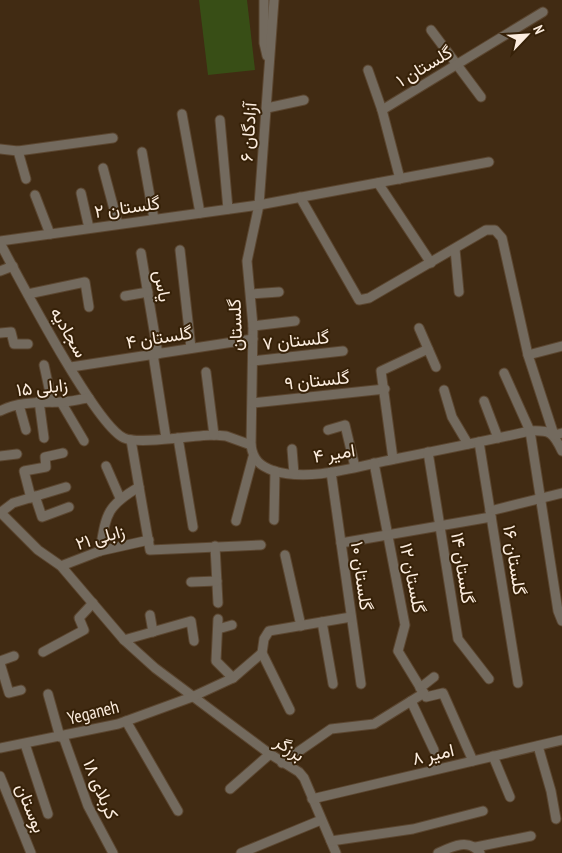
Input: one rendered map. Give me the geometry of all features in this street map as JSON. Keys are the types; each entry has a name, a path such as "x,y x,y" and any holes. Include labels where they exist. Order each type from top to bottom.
{"street":[{"name":"آزادگان ۶","path":"263,1 264,43 268,61"},
{"name":"آزادگان ۶","path":"259,205 267,108 268,61 275,1"},
{"name":"گلستان ۱","path":"382,110 543,12"},
{"path":"431,30 480,97"},
{"path":"368,70 382,110 400,178"},
{"path":"267,108 304,100"},
{"path":"182,114 200,213"},
{"path":"220,120 228,209"},
{"path":"0,149 18,151 113,138"},
{"path":"18,151 26,179"},
{"path":"142,152 154,220"},
{"path":"259,205 489,162"},
{"path":"103,168 118,224"},
{"path":"378,183 430,264"},
{"path":"81,193 89,228"},
{"path":"35,195 50,234"},
{"path":"300,197 359,300 369,298 486,230 495,230 500,234 528,355 558,434 562,450"},
{"name":"گلستان ۲","path":"0,242 259,205"},
{"name":"گلستان","path":"251,445 253,326 248,252 259,205"},
{"name":"سجادیه","path":"0,242 89,398 116,433 131,440"},
{"path":"455,249 459,292"},
{"path":"180,250 191,348"},
{"name":"یاس","path":"141,253 148,292 166,438"},
{"path":"0,271 12,266"},
{"path":"28,294 84,282 89,307"},
{"path":"124,296 148,292"},
{"path":"251,294 279,292"},
{"path":"253,326 295,321"},
{"path":"419,328 436,367"},
{"path":"0,333 11,332 14,344 28,344"},
{"name":"گلستان ۴","path":"71,367 253,339"},
{"path":"528,355 562,346"},
{"path":"393,459 382,371 428,350"},
{"name":"گلستان ۷","path":"253,361 343,351"},
{"path":"44,364 56,402 84,441"},
{"path":"206,372 214,435"},
{"path":"504,373 530,431 558,611 562,621"},
{"name":"گلستان ۹","path":"253,403 385,389"},
{"path":"444,390 452,417 468,444"},
{"name":"زابلی ۱۵","path":"0,411 19,405 39,402 89,398"},
{"path":"484,401 498,438"},
{"path":"39,402 44,438"},
{"path":"19,405 26,430"},
{"path":"328,430 345,426 355,467"},
{"name":"امیر ۴","path":"253,457 262,465 275,471 294,474 331,472 530,431 545,430 558,434"},
{"path":"236,521 253,457 251,445 226,436 214,435 131,440 150,550 215,546 261,546"},
{"path":"178,438 193,526"},
{"name":"گلستان ۱۶","path":"479,442 518,683"},
{"path":"292,449 294,474"},
{"name":"گلستان ۱۴","path":"428,452 458,639 490,679"},
{"path":"64,453 45,457 46,467 24,471 42,517 68,508"},
{"path":"0,456 17,454"},
{"name":"گلستان ۱۲","path":"374,463 405,625 398,651 422,690"},
{"path":"106,466 120,498"},
{"path":"274,520 275,471"},
{"name":"گلستان ۱۰","path":"331,472 361,684"},
{"path":"0,513 13,503 66,487"},
{"path":"100,551 108,512 120,498 139,487"},
{"path":"341,543 439,526 491,514 562,493"},
{"name":"برزگر","path":"0,513 38,550 61,566 124,640 192,697 301,775 336,853"},
{"name":"زابلی ۲۱","path":"61,566 100,551 149,540"},
{"path":"215,546 218,603"},
{"path":"285,555 301,626"},
{"path":"191,582 217,581"},
{"path":"43,652 84,630 79,618 93,603"},
{"path":"150,615 152,632"},
{"path":"290,710 262,653 264,640 269,631 351,617"},
{"path":"218,620 216,661 233,678"},
{"path":"124,640 191,621 194,641"},
{"path":"322,622 334,684"},
{"path":"218,629 232,626"},
{"name":"Yeganeh","path":"0,748 126,721 192,697 233,678 262,653"},
{"path":"14,656 0,662 2,676 9,693 21,690"},
{"path":"282,763 331,729 374,724 411,701 434,677"},
{"path":"422,690 426,697 443,693 473,761"},
{"name":"کربلای ۱۸","path":"48,694 88,806 113,853"},
{"path":"411,701 434,750"},
{"path":"126,721 178,811"},
{"name":"امیر ۸","path":"312,800 562,740"},
{"path":"25,744 48,814"},
{"path":"538,746 551,791 556,820"},
{"path":"230,789 270,754"},
{"path":"493,756 510,797"},
{"name":"بوستان","path":"0,776 31,853"},
{"path":"331,841 413,829 483,811"},
{"path":"241,853 321,820"},
{"path":"438,853 452,850 462,844 478,850 531,836"}],"green space":[{"path":"199,0 247,0 255,70 208,75"}]}
